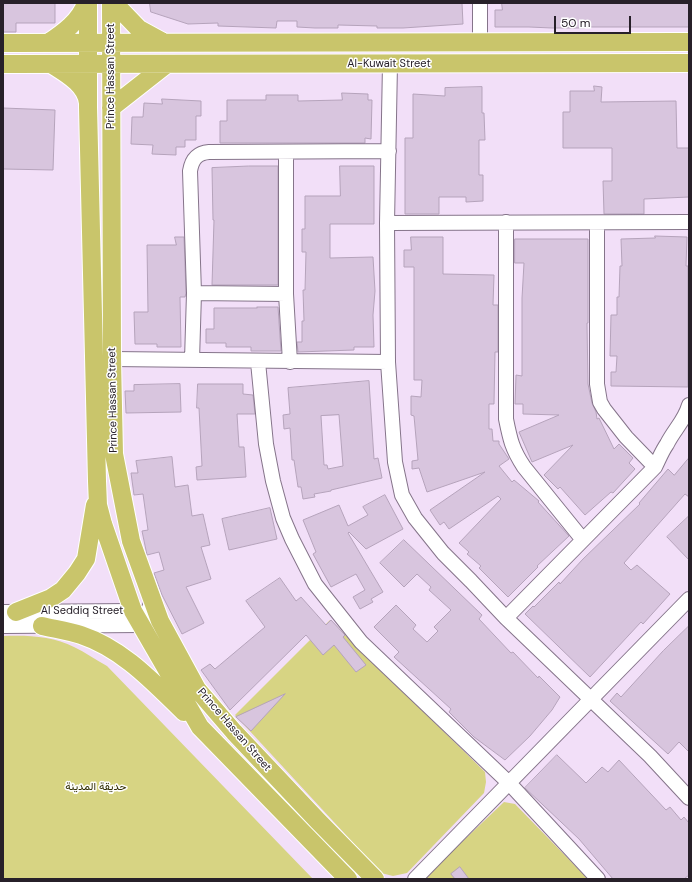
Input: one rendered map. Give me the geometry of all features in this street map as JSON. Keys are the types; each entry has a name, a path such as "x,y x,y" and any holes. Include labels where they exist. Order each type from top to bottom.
{"main road":[{"name":"Prince Hassan Street","path":"87,3 97,495 103,524 200,727 348,879"},
{"path":"48,43 71,25 83,11 87,3"},
{"name":"Prince Hassan Street","path":"112,3 112,359 114,454 146,615 197,689 234,732 375,879"},
{"path":"112,3 139,29 166,43"},
{"path":"636,42 639,63"},
{"name":"Al-Kuwait Street","path":"3,43 689,42"},
{"name":"Al-Kuwait Street","path":"3,64 689,63"},
{"path":"51,64 77,83 87,98 88,107"},
{"path":"111,108 167,64"},
{"path":"10,612 51,598 63,590 78,573 86,559 97,495"},
{"path":"42,626 81,635 98,642 128,660 141,670 200,727"}],"street":[{"path":"480,3 480,42"},
{"path":"390,64 387,222 388,362 395,462 402,495 415,518 443,553 506,618 650,756 689,798"},
{"path":"192,360 194,293 190,171 195,157 202,153 389,151"},
{"path":"286,152 286,294 290,362"},
{"path":"387,222 689,222"},
{"path":"506,222 506,419 510,442 524,467 583,540"},
{"path":"596,223 597,384 600,402 626,437 655,467"},
{"path":"194,293 286,294"},
{"path":"112,359 258,362 388,362"},
{"path":"258,362 266,444 272,481 282,518 315,584 361,642 509,783 598,879"},
{"path":"506,618 655,467 667,442 677,430 687,413 689,405"},
{"path":"415,879 689,599"},
{"name":"Al Seddiq Street","path":"10,612 146,615"},
{"name":"Al Seddiq Street","path":"3,626 42,626 146,615"}],"green space":[{"path":"330,620 485,772 486,782 484,793 407,873 393,876 381,873 235,715"},
{"name":"حديقة المدينة","path":"3,636 30,636 57,640 78,649 107,666 313,879 3,879"},
{"path":"504,802 515,804 588,879 423,879"}],"building":[{"path":"3,3 55,3 55,23 16,23 16,32 3,32"},
{"path":"150,3 462,3 463,24 403,28 338,25 338,28 315,28 297,27 297,21 277,21 276,28 218,26 218,23 188,24 151,12"},
{"path":"502,3 689,3 689,27 495,27 495,10 502,10"},
{"path":"594,86 602,87 601,102 676,101 677,148 689,148 689,197 644,199 644,214 604,214 603,181 612,181 612,148 563,148 563,112 570,112 570,91 594,91"},
{"path":"482,87 482,113 484,113 485,140 479,140 479,175 483,175 483,201 466,202 466,197 439,197 439,214 405,214 405,138 413,138 413,94 445,96 445,88"},
{"path":"342,93 368,94 368,100 372,100 371,139 365,138 365,143 220,143 220,121 227,121 227,100 266,100 266,95 298,95 298,101 342,100"},
{"path":"162,99 201,101 201,116 196,116 196,140 185,140 185,147 176,147 176,155 152,154 153,145 131,144 132,117 143,117 144,103 162,104"},
{"path":"3,108 55,110 53,170 3,169"},
{"path":"278,166 278,285 212,285 214,220 212,168"},
{"path":"340,166 374,166 374,224 330,224 330,258 373,257 375,291 373,315 374,347 354,347 354,350 298,352 297,342 302,342 302,321 304,321 303,290 305,290 306,252 302,252 302,229 305,229 305,196 340,196"},
{"path":"655,236 687,237 688,387 611,386 611,372 616,372 617,356 610,356 611,315 617,315 620,266 622,266 621,239 655,238"},
{"path":"175,237 184,237 186,293 185,297 180,297 181,347 157,347 157,344 135,344 134,312 148,312 147,245 176,245"},
{"path":"411,237 443,237 443,274 494,275 493,305 498,305 498,352 495,352 494,404 489,404 489,429 492,429 493,441 499,441 499,444 509,459 499,466 512,482 514,480 539,501 538,502 569,536 537,566 538,567 508,597 479,568 481,566 467,554 469,552 459,543 501,499 498,496 449,529 444,522 440,525 430,510 485,472 427,492 419,468 412,469 412,461 418,460 414,416 411,415 411,396 421,397 422,380 414,380 414,267 404,267 404,250 411,250"},
{"path":"515,239 588,239 588,384 597,419 599,418 614,449 619,444 633,458 629,463 635,469 613,493 611,492 585,515 560,487 558,489 544,475 573,445 532,462 519,432 559,415 523,414 523,404 515,404 516,375 522,376 522,298 524,263 515,263"},
{"path":"278,307 281,351 251,351 251,347 226,347 226,343 206,343 206,329 214,329 214,308"},
{"path":"369,381 374,459 378,458 382,478 314,494 315,497 303,499 301,487 298,487 294,460 292,460 290,428 284,429 283,415 290,414 288,388","holes":["339,415 343,466 328,469 327,465 324,465 321,416"]},
{"path":"180,384 181,412 126,413 125,391 134,391 134,385"},
{"path":"198,384 243,384 243,394 253,395 255,414 237,414 239,447 244,447 246,477 197,480 196,467 202,466 199,408 197,408"},
{"path":"172,457 175,487 188,485 192,516 203,514 210,545 201,547 211,579 186,587 204,623 182,634 162,595 154,573 164,570 159,552 147,555 142,531 148,530 143,494 134,495 131,473 138,473 136,461"},
{"path":"689,458 689,497 685,494 624,563 631,570 637,565 670,594 643,624 641,622 590,677 525,614 559,582 560,584 583,559 640,504 639,503 668,469 674,475"},
{"path":"385,495 403,529 366,549 349,532 348,533 383,592 371,599 373,602 360,609 353,597 365,590 356,574 331,587 313,554 316,552 303,520 339,505 348,526 368,515 363,507"},
{"path":"270,508 277,539 229,550 222,519"},
{"path":"689,516 689,560 667,537"},
{"path":"404,540 482,615 479,619 511,653 513,652 538,678 539,676 560,697 552,710 530,736 505,760 474,737 449,712 451,709 394,657 399,652 374,627 396,605 416,625 413,629 427,642 438,631 434,627 451,610 429,590 431,587 417,574 404,587 380,563"},
{"path":"280,578 296,601 301,597 326,625 331,620 345,635 343,637 366,665 356,672 334,645 323,655 306,635 230,710 201,670 210,664 215,669 265,627 246,601"},
{"path":"689,626 689,752 679,742 668,754 610,701 617,693 621,697 663,651"},
{"path":"285,694 251,731 236,717"},
{"path":"557,755 586,783 602,767 608,772 619,760 666,810 670,807 681,820 684,817 689,823 689,875 684,879 613,879 579,839 525,788"},
{"path":"460,867 469,879 455,879 451,874"}]}
